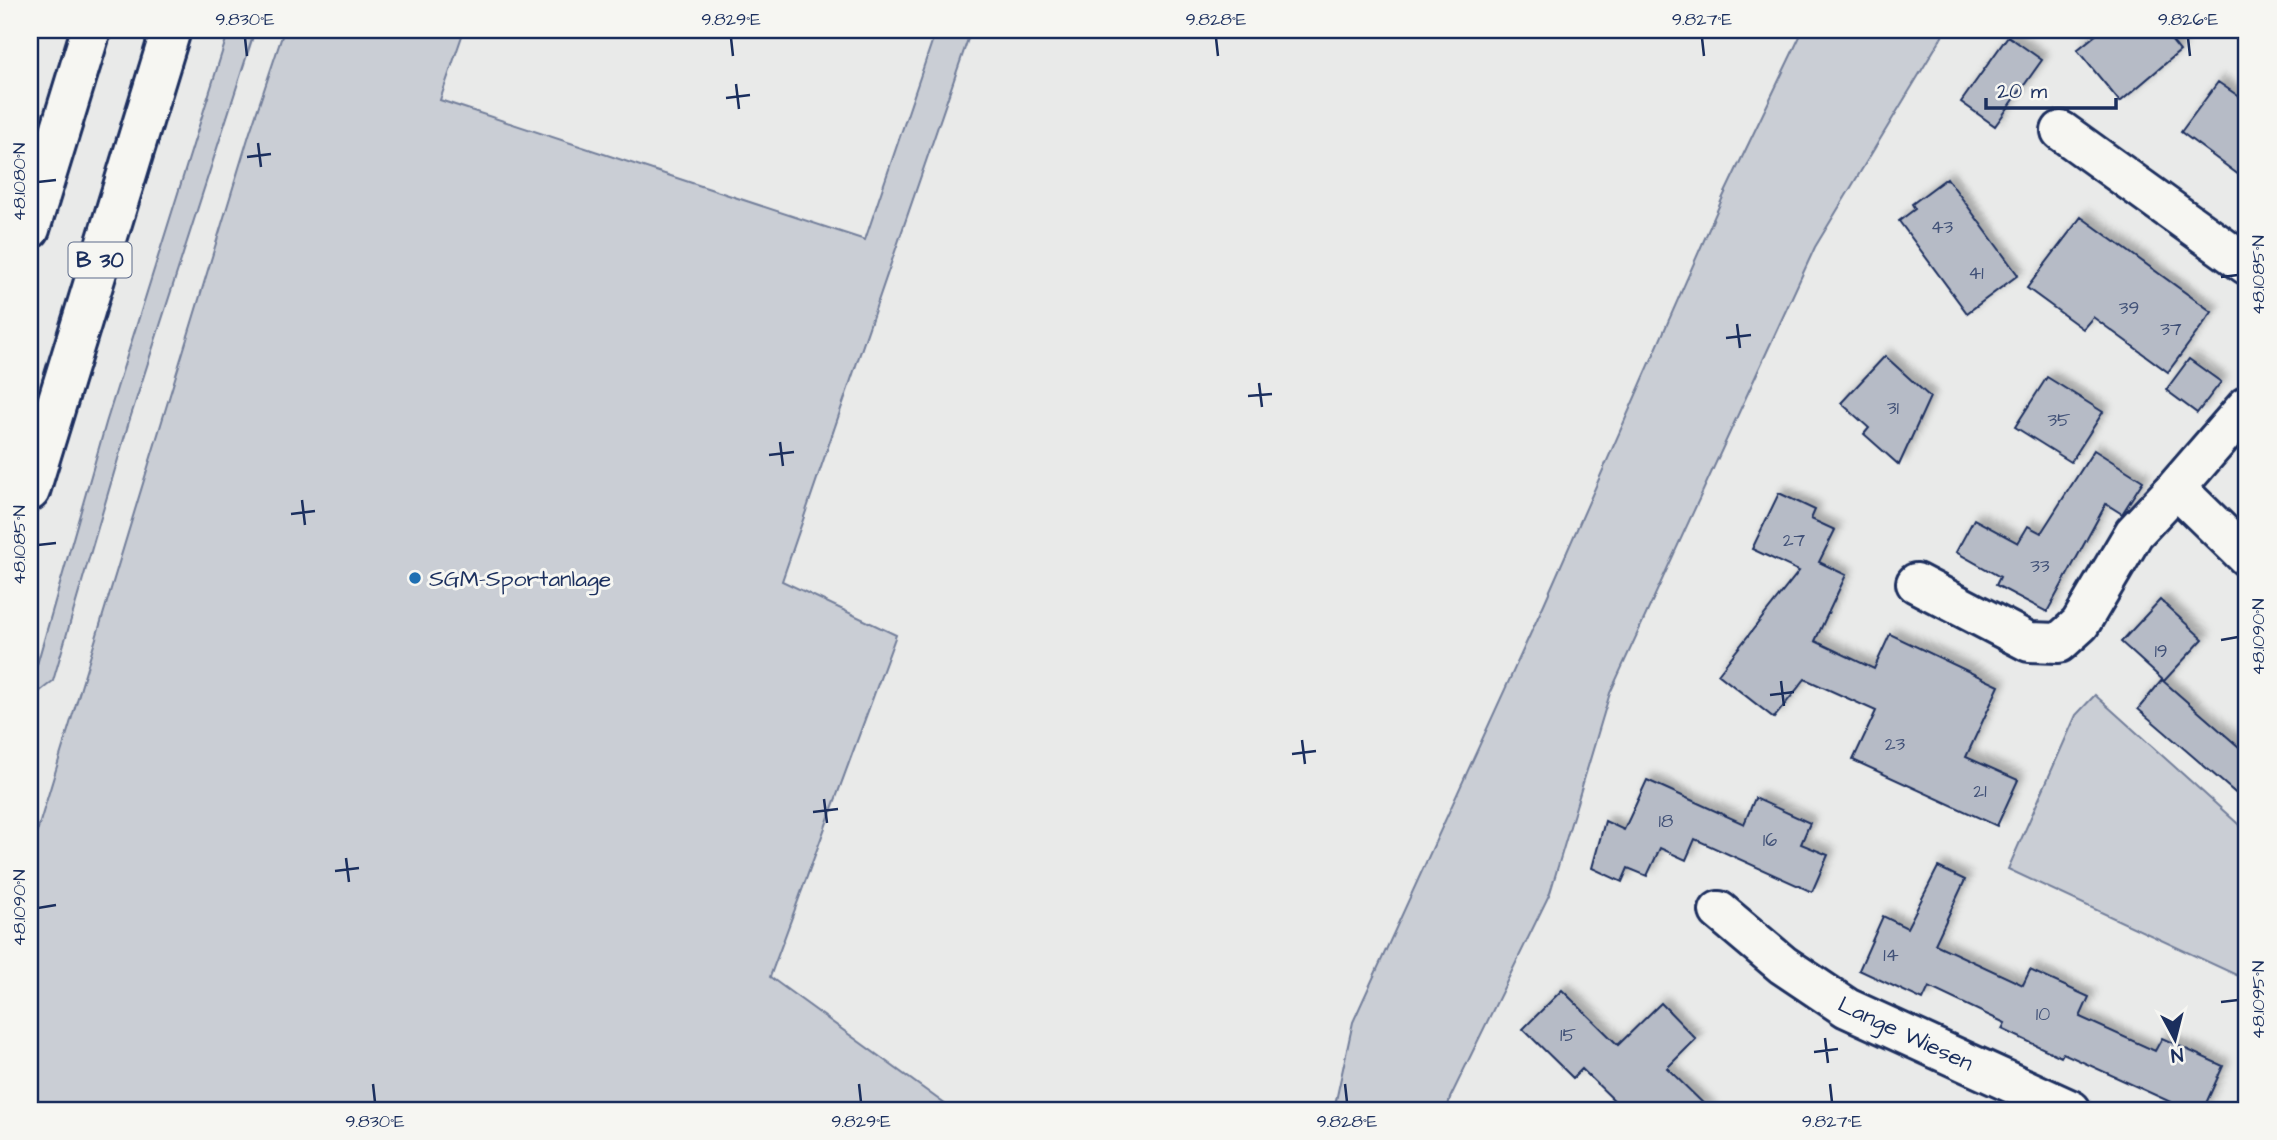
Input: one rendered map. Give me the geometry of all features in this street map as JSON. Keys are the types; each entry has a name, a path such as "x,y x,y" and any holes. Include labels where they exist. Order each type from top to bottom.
{"main road":[{"path":"30,229 92,30"},
{"name":"B 30","path":"30,491 171,30"},
{"path":"2062,131 2247,265"},
{"path":"1916,583 2029,642 2059,643 2080,624 2134,533 2247,406"},
{"path":"2176,488 2247,557"},
{"name":"Lange Wiesen","path":"1719,911 1783,965 1847,1008 2071,1110"}],"shaded area":[{"path":"229,30 255,30 128,425 53,681 30,699 30,689 106,423"},
{"name":"SGM-Sportanlage","path":"284,30 464,30 440,100 865,240 936,30 971,30 782,581 896,635 770,977 953,1110 30,1110 30,855 249,135"},
{"path":"1803,30 1946,30 1815,247 1610,693 1550,893 1450,1098 1447,1110 1334,1110 1353,1022 1544,604 1723,197"},
{"path":"2095,695 2247,832 2247,980 2008,869 2076,715"}],"building":[{"path":"2102,30 2163,30 2180,51 2120,102 2077,50"},
{"path":"2008,36 2042,60 1995,126 1961,102"},
{"path":"2218,82 2247,102 2247,181 2181,132"},
{"path":"1947,178 2018,275 1967,313 1899,221 1915,209 1912,204"},
{"path":"2081,217 2212,312 2168,372 2093,317 2083,329 2027,288"},
{"path":"1885,356 1930,397 1899,465 1864,434 1869,428 1841,403"},
{"path":"2189,359 2221,382 2197,413 2166,390"},
{"path":"2047,377 2103,412 2071,462 2015,427"},
{"path":"2094,450 2143,481 2122,514 2106,504 2047,612 1996,585 2000,577 1956,552 1974,519 2018,543 2028,526 2041,533"},
{"path":"1779,493 1815,510 1811,519 1835,530 1819,562 1846,575 1815,641 1874,669 1890,634 1999,686 1966,757 2018,780 1997,826 1853,760 1876,711 1805,679 1774,718 1718,674 1799,571 1752,549"},
{"path":"2160,600 2203,639 2164,681 2121,642"},
{"path":"2162,680 2247,754 2247,803 2138,709"},
{"path":"1647,780 1744,824 1755,798 1810,823 1801,844 1828,855 1812,892 1695,839 1686,860 1660,848 1647,876 1628,868 1622,882 1592,868 1605,821 1624,830"},
{"path":"1938,867 1965,880 1935,944 2023,985 2030,970 2089,997 2080,1017 2155,1051 2162,1038 2223,1066 2203,1110 2188,1110 2063,1053 2061,1057 2002,1029 2005,1023 1929,987 1923,1000 1859,970 1883,916 1907,928"},
{"path":"1562,990 1618,1045 1661,1003 1696,1039 1667,1068 1710,1110 1624,1110 1582,1069 1573,1078 1523,1029"}],"place":[{"name":"SGM-Sportanlage","path":"415,578"}]}
